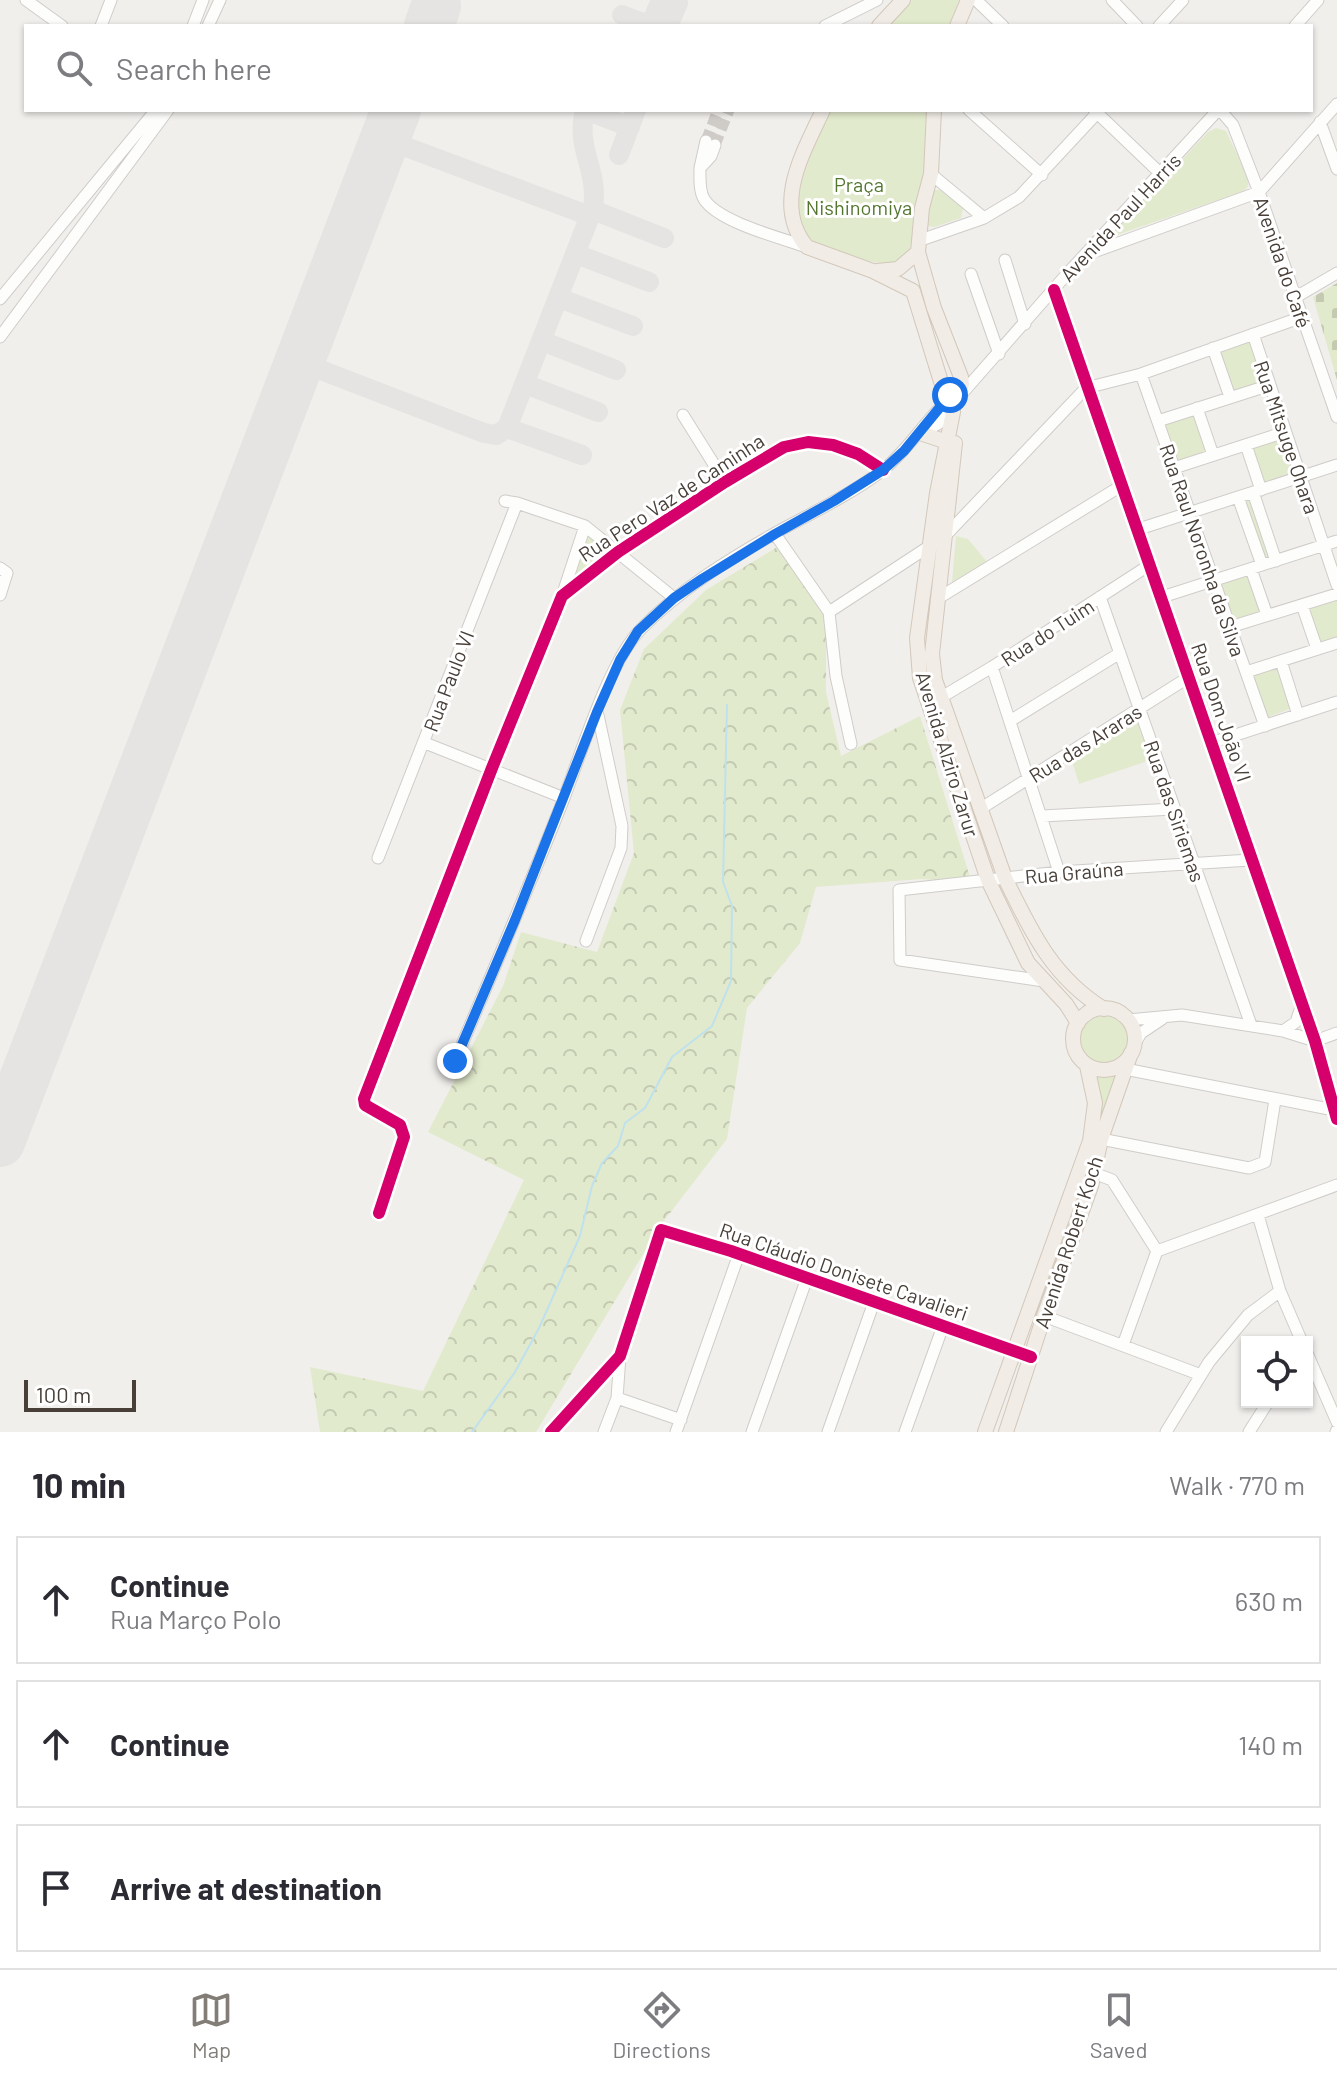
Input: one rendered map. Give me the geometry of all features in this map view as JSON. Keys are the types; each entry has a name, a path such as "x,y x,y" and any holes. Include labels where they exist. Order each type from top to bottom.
{"main road":[{"path":"881,24 903,0"},
{"path":"958,24 968,0"},
{"path":"822,112 792,187 792,221 807,247 873,271 913,291 927,310"},
{"path":"934,112 931,174 922,208 918,247 927,310 952,404"},
{"path":"873,271 898,269 918,247"},
{"name":"Avenida Alziro Zarur","path":"952,404 917,638 920,678 988,880 1028,963 1066,1004 1078,1023"},
{"name":"Avenida Alziro Zarur","path":"952,404 948,512 932,654 935,680 1005,878 1046,956 1081,995 1104,1009"},
{"path":"920,435 947,442"},
{"path":"948,512 965,516"},
{"path":"1104,1009 1121,1014 1128,1020 1132,1028 1133,1049 1125,1062 1107,1070 1087,1066 1075,1051 1073,1041 1078,1023 1085,1015 1104,1009"},
{"name":"Avenida Robert Koch","path":"1006,1432 1133,1049"},
{"name":"Avenida Robert Koch","path":"985,1432 1090,1141 1095,1118 1094,1093 1087,1066"},
{"path":"1075,1176 1092,1179"}],"street":[{"path":"27,0 59,24"},
{"path":"102,24 111,0"},
{"path":"194,24 203,0"},
{"path":"209,24 220,0"},
{"path":"829,24 877,0"},
{"path":"976,0 1001,24"},
{"path":"1112,0 1135,24"},
{"path":"1161,24 1183,0"},
{"path":"1297,24 1318,0"},
{"path":"1086,255 1259,192 1337,104"},
{"path":"0,299 154,112"},
{"path":"0,337 167,112"},
{"path":"971,112 1042,175"},
{"path":"918,247 984,218 1019,197 1096,112"},
{"path":"1098,112 1161,174"},
{"name":"Avenida Paul Harris","path":"455,1061 515,920 597,712 620,660 638,631 674,598 883,470 920,435 922,426 952,404 999,354 1217,112"},
{"name":"Avenida do Café","path":"1221,112 1233,125 1259,192 1337,417"},
{"path":"1320,122 1337,169"},
{"path":"711,143 711,156 700,168 701,196 714,209 807,247"},
{"path":"931,174 984,218"},
{"path":"1005,260 1025,324"},
{"path":"1296,297 1337,273"},
{"path":"971,274 999,354"},
{"name":"Rua Dom João VI","path":"1054,290 1302,1003 1336,1114"},
{"path":"1043,304 1064,319"},
{"path":"0,306 13,318"},
{"path":"829,612 945,536 1086,388 1141,374 1302,317"},
{"name":"Rua Mitsuge Ohara","path":"1253,334 1337,585"},
{"path":"1213,348 1230,397"},
{"name":"Rua Raul Noronha da Silva","path":"1141,374 1265,726"},
{"path":"1158,421 1270,385"},
{"path":"1197,408 1213,455"},
{"path":"683,415 725,482"},
{"path":"1174,468 1285,432"},
{"name":"Rua Pero Vaz de Caminha","path":"562,596 618,552 784,447 808,442 833,445 858,454 883,470"},
{"path":"1246,445 1276,561"},
{"path":"1139,529 1337,465"},
{"path":"937,599 1121,486"},
{"path":"1238,497 1267,615"},
{"name":"Rua Paulo VI","path":"378,858 425,743 511,502 585,526"},
{"path":"585,526 674,598"},
{"name":"Rua Pero Vaz de Caminha","path":"379,1213 404,1130 365,1105 364,1099 562,596 585,526"},
{"path":"775,534 829,612 836,676 851,744"},
{"path":"1162,597 1337,541"},
{"name":"Rua do Tuim","path":"928,706 1151,564"},
{"path":"0,595 3,570"},
{"path":"1230,627 1337,594"},
{"name":"Rua das Siriemas","path":"1100,597 1251,1025"},
{"path":"1302,605 1317,649"},
{"path":"1246,672 1337,643"},
{"path":"1010,721 1120,653"},
{"path":"1281,661 1298,715"},
{"path":"992,667 1059,872"},
{"name":"Rua das Araras","path":"980,809 1189,677"},
{"path":"1211,743 1337,702"},
{"path":"586,941 621,848 622,826 597,712"},
{"path":"425,743 564,798"},
{"path":"1042,816 1174,809"},
{"name":"Rua Graúna","path":"1044,981 900,960 899,890 1059,872 1250,860"},
{"path":"1283,1031 1296,1022 1302,1003"},
{"name":"Avenida Robert Koch","path":"1133,1049 1141,1033 1170,1015"},
{"path":"1128,1020 1182,1015 1283,1031 1315,1041 1337,1033"},
{"path":"1125,1069 1336,1114"},
{"path":"1101,1139 1249,1168 1265,1162 1275,1100"},
{"path":"1092,1179 1112,1180 1157,1251"},
{"path":"1157,1251 1337,1185"},
{"path":"1258,1215 1280,1291 1299,1336"},
{"name":"Rua Cláudio Donisete Cavalieri","path":"620,1356 661,1230 739,1254 1031,1357"},
{"path":"1123,1345 1157,1251"},
{"path":"676,1432 739,1254"},
{"path":"752,1432 807,1278"},
{"path":"1166,1432 1201,1375 1248,1315 1280,1291"},
{"path":"828,1432 874,1302"},
{"path":"1044,1316 1201,1375"},
{"path":"905,1432 943,1326"},
{"path":"604,1432 617,1398 620,1356"},
{"path":"551,1432 620,1356"},
{"path":"1313,1371 1337,1422"},
{"path":"617,1398 681,1420"},
{"path":"1249,1432 1264,1408"}],"green space":[{"path":"912,0 959,0 950,24 887,24"},
{"name":"Praça Nishinomiya","path":"828,112 929,112 924,172 910,249 898,263 877,262 828,249 805,235 799,220 798,202 808,162"},
{"path":"1216,128 1226,131 1248,177 1248,186 1244,191 1108,238 1208,132"},
{"path":"934,190 940,190 963,208 961,218 934,227 927,226 926,215"},
{"path":"1337,283 1337,380 1313,297"},
{"path":"1251,339 1265,382 1232,393 1218,350"},
{"path":"1195,413 1209,452 1176,463 1163,423"},
{"path":"1284,436 1297,475 1263,486 1250,447"},
{"path":"1251,496 1272,558 1263,562 1241,499"},
{"path":"589,535 615,552 574,580"},
{"path":"956,536 968,539 988,563 952,582"},
{"path":"779,546 826,615 826,692 841,756 920,716 970,877 948,881 922,879 816,887 800,943 747,1008 727,1139 660,1226 536,1432 320,1432 310,1367 423,1391 524,1180 428,1132 503,986 521,932 597,952 634,853 620,710 644,649 706,590"},
{"path":"1249,573 1264,613 1232,624 1217,583"},
{"path":"1337,597 1337,639 1318,645 1305,606"},
{"path":"1279,666 1292,708 1266,718 1251,675"},
{"path":"1135,716 1151,760 1079,784 1071,758"},
{"path":"1104,1016 1113,1017 1121,1023 1127,1031 1127,1049 1121,1057 1113,1063 1104,1064 1095,1063 1087,1057 1081,1049 1080,1040 1081,1031 1087,1023 1095,1017"},
{"path":"1119,1071 1093,1145 1094,1075 1111,1075"}],"waterway":[{"path":"472,1432 515,1372 539,1328 580,1236 592,1186 602,1163 618,1146 625,1123 645,1108 672,1057 712,1026 731,981 732,906 723,882 727,705"}],"taxiway":[{"path":"651,24 661,0"},
{"path":"669,24 678,3"},
{"path":"622,15 646,24"},
{"path":"300,362 484,433 496,435 507,428 593,208 593,182 583,136 585,112"},
{"path":"590,112 630,127"},
{"path":"619,155 635,112"},
{"path":"385,139 590,216"},
{"path":"593,210 664,238"},
{"path":"576,254 649,282"},
{"path":"559,298 633,326"},
{"path":"542,341 616,370"},
{"path":"525,384 598,412"},
{"path":"507,428 582,455"}],"runway":[{"path":"430,24 436,6"},
{"path":"0,1142 395,112"}],"tunnel":[{"path":"706,141 717,112"},
{"path":"715,145 728,112"}],"cycle path":[{"path":"1054,290 1315,1041 1337,1119"},
{"path":"379,1213 404,1137 400,1125 365,1105 364,1099 562,596 618,552 784,447 808,442 833,445 858,454 883,470"},
{"path":"551,1432 620,1356 661,1230 731,1251 1031,1357"}],"route":[{"path":"455,1061 515,920 597,712 620,660 638,631 674,598 702,579 883,470 904,451 950,395"}]}
